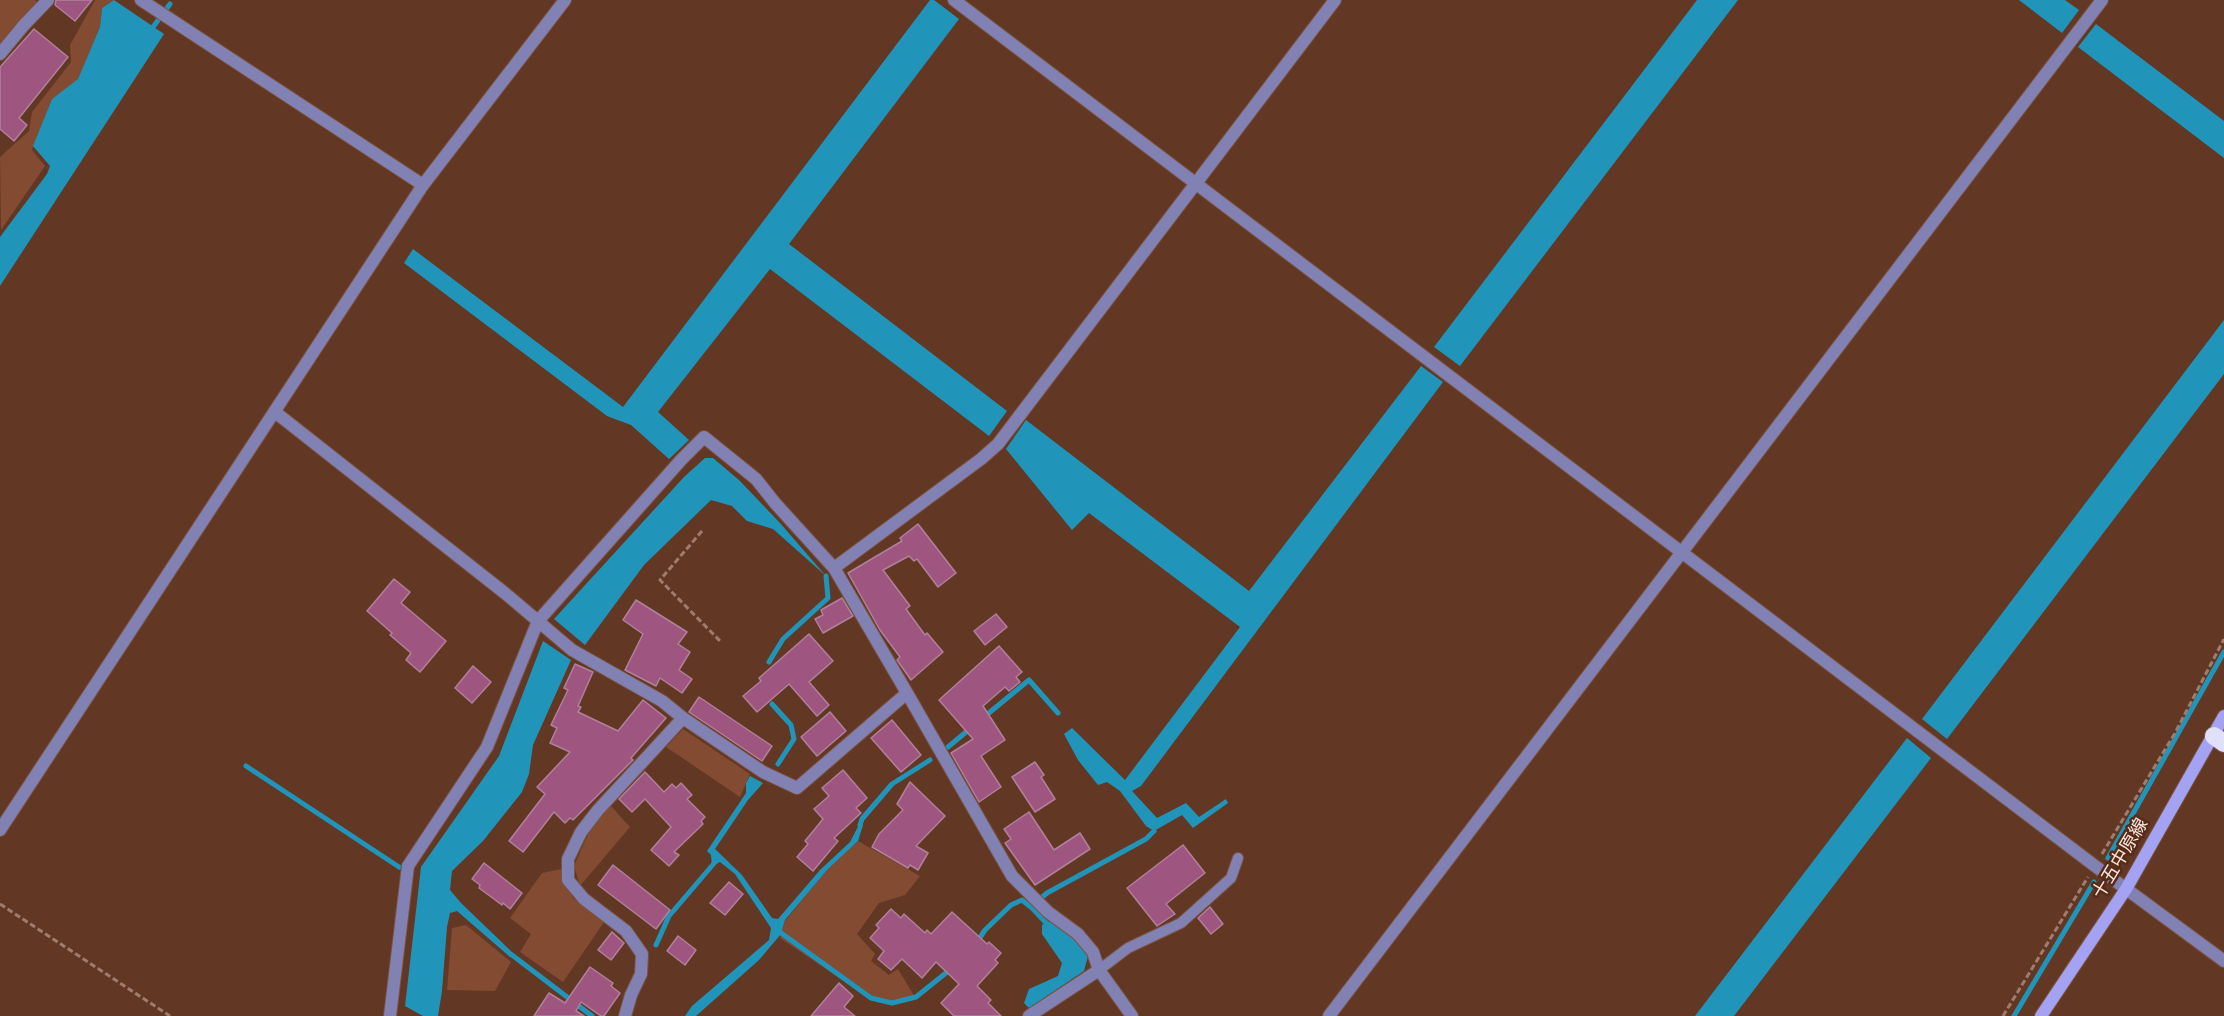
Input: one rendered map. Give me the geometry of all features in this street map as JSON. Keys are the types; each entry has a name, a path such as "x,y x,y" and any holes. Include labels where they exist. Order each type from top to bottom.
{"main road":[{"name":"十五中原線","path":"2041,1016 2126,889 2219,740 2224,716"}],"street":[{"path":"0,54 48,0"},
{"path":"141,0 423,185"},
{"path":"0,830 423,185 564,0"},
{"path":"954,0 2095,866 2224,961"},
{"path":"834,568 998,444 1335,0"},
{"path":"1329,1016 2102,0"},
{"path":"275,412 572,650 662,701 762,772 797,788 907,693"},
{"path":"390,1016 408,866 487,747 538,621 704,437 756,479 834,568 1012,876 1048,912 1078,934 1093,952 1100,970 1132,1016"},
{"path":"625,1016 631,994 641,974 642,954 626,931 584,899 568,880 568,859 581,832 598,810 683,718"},
{"path":"1029,1016 1100,970"}],"lane":[{"path":"1100,970 1128,948 1181,923 1231,878 1238,858"}],"path":[{"path":"702,531 660,580 722,643"},
{"path":"2003,1016 2175,734 2224,639"},
{"path":"0,904 170,1016"}],"shaded area":[{"path":"0,0 35,0 37,2 0,44"},
{"path":"95,0 114,0 102,8 100,27 78,80 52,99 32,150 45,166 1,230 0,157 29,131 32,112 71,62 70,45"},
{"path":"683,729 750,774 740,797 666,747"},
{"path":"610,805 630,827 580,886 574,866 589,832"},
{"path":"858,841 920,876 905,895 879,903 857,934 875,954 871,961 889,975 898,969 916,999 893,1004 872,1000 780,938 785,921 828,869"},
{"path":"561,869 573,898 604,922 563,982 520,952 531,934 510,918 542,873"},
{"path":"466,925 511,962 495,991 447,990 452,928"}],"water":[{"path":"114,0 164,34 0,286 0,237 47,174 50,166 33,146 52,99 78,79 100,27 102,8"},
{"path":"930,0 934,0 959,19 789,244 1007,411 989,436 770,269 658,412 689,440 669,459 631,425 607,416 404,263 413,249 623,407"},
{"path":"1697,0 1738,0 1460,366 1434,347"},
{"path":"2019,0 2065,0 2079,10 2062,33"},
{"path":"2096,24 2224,121 2224,158 2078,47"},
{"path":"2224,320 2224,374 1947,739 1922,719"},
{"path":"1421,366 1443,382 1141,786 1132,791 1157,818 1186,803 1199,817 1226,799 1228,803 1193,828 1182,815 1154,831 1146,826 1120,791 1107,782 1098,785 1078,760 1064,734 1072,728 1125,780 1240,627 1089,513 1072,530 1006,449 1026,420 1249,591"},
{"path":"705,458 713,458 739,480 826,576 773,529 747,521 732,506 711,500 644,565 585,645 554,619 684,477"},
{"path":"543,641 571,660 533,745 529,774 522,792 483,841 452,871 450,890 514,954 510,957 457,911 450,913 438,1016 423,1016 405,1006 421,867 499,756"},
{"path":"1907,738 1931,758 1734,1016 1695,1016"},
{"path":"750,776 763,783 748,800 715,849 742,875 772,918 778,919 820,870 850,842 862,819 863,825 858,841 828,869 785,920 781,934 759,960 696,1016 685,1016 692,1006 769,940 771,928 735,874 720,862 712,866 711,855 707,851 746,793 746,783"},
{"path":"1050,921 1077,939 1088,956 1084,971 1029,1008 1024,1003 1029,989 1058,976 1062,963 1042,934 1042,925"}],"building":[{"path":"56,0 92,0 75,21 55,5"},
{"path":"34,29 68,57 19,118 27,125 14,141 0,129 0,67"},
{"path":"918,524 956,573 938,587 917,559 914,561 909,556 883,570 910,606 906,609 925,635 927,633 943,652 911,680 897,660 900,657 880,630 848,573 902,541 900,538"},
{"path":"394,579 410,592 401,603 446,641 420,672 406,660 411,653 367,611"},
{"path":"842,598 853,616 823,633 815,619 823,615 821,610"},
{"path":"636,600 687,632 678,644 690,652 679,670 692,679 682,693 660,678 656,686 625,670 643,634 623,620"},
{"path":"996,614 1007,627 985,645 974,631"},
{"path":"809,634 833,661 809,682 829,705 817,716 789,684 757,712 743,696 761,681 759,678"},
{"path":"999,646 1022,672 1016,677 1020,682 1009,691 1005,687 983,706 1005,740 981,756 1001,787 979,802 951,753 973,739 939,700"},
{"path":"575,664 593,672 578,706 581,707 578,712 618,731 643,700 666,718 631,758 633,760 573,820 570,818 565,823 554,812 523,852 509,841 545,794 537,787 570,752 550,743 557,728 551,725 568,690 564,688"},
{"path":"473,666 491,682 472,703 455,688"},
{"path":"699,697 772,746 762,761 689,712"},
{"path":"830,712 846,731 817,756 801,737"},
{"path":"892,720 921,755 901,772 871,738"},
{"path":"1035,762 1044,775 1041,777 1055,799 1035,812 1012,777"},
{"path":"843,770 867,798 856,808 861,813 834,838 838,841 813,871 797,857 808,844 805,841 823,819 814,809 829,796 822,788"},
{"path":"645,772 664,792 672,784 676,788 681,783 692,795 687,799 705,817 701,821 703,824 674,852 679,855 669,866 651,850 671,827 645,799 632,812 619,799"},
{"path":"910,782 945,816 916,846 928,853 918,870 910,865 908,868 872,847 879,834 903,810 897,804"},
{"path":"1029,812 1054,850 1080,833 1090,849 1035,885 1005,843 1011,839 1004,829"},
{"path":"1183,845 1205,873 1166,904 1175,914 1157,926 1127,888"},
{"path":"484,863 522,893 510,909 479,888 480,885 472,879"},
{"path":"613,865 670,910 656,929 598,885"},
{"path":"729,882 743,894 725,915 710,903"},
{"path":"1210,907 1223,924 1211,934 1198,918"},
{"path":"891,909 901,918 904,914 925,933 927,930 931,934 952,912 987,944 989,942 1001,953 995,960 998,963 977,986 991,1000 988,1003 1001,1016 954,1016 941,1003 959,984 936,962 922,978 902,959 891,970 878,959 884,951 870,938 879,928 876,925"},
{"path":"612,932 624,943 611,960 598,950"},
{"path":"678,936 696,950 685,965 667,951"},
{"path":"590,967 613,983 611,986 620,993 604,1016 581,1002 576,1011 584,1016 534,1016 549,993 565,1003"},
{"path":"839,983 853,996 844,1007 855,1016 811,1016"}],"waterway":[{"path":"153,27 170,4"},
{"path":"769,662 783,639 828,598 826,576"},
{"path":"2108,858 2224,652"},
{"path":"984,717 1029,680 1058,713"},
{"path":"772,704 791,725 794,739 778,764"},
{"path":"948,747 972,727"},
{"path":"860,825 862,819 892,784 930,760"},
{"path":"246,766 399,867"},
{"path":"1040,899 1146,839 1154,831"},
{"path":"656,945 669,916 716,861"},
{"path":"2014,1016 2094,882"},
{"path":"977,942 985,930 1011,905 1022,900 1050,927"},
{"path":"777,930 871,998 892,1003 916,997 952,968"},
{"path":"512,955 592,1016"}]}
